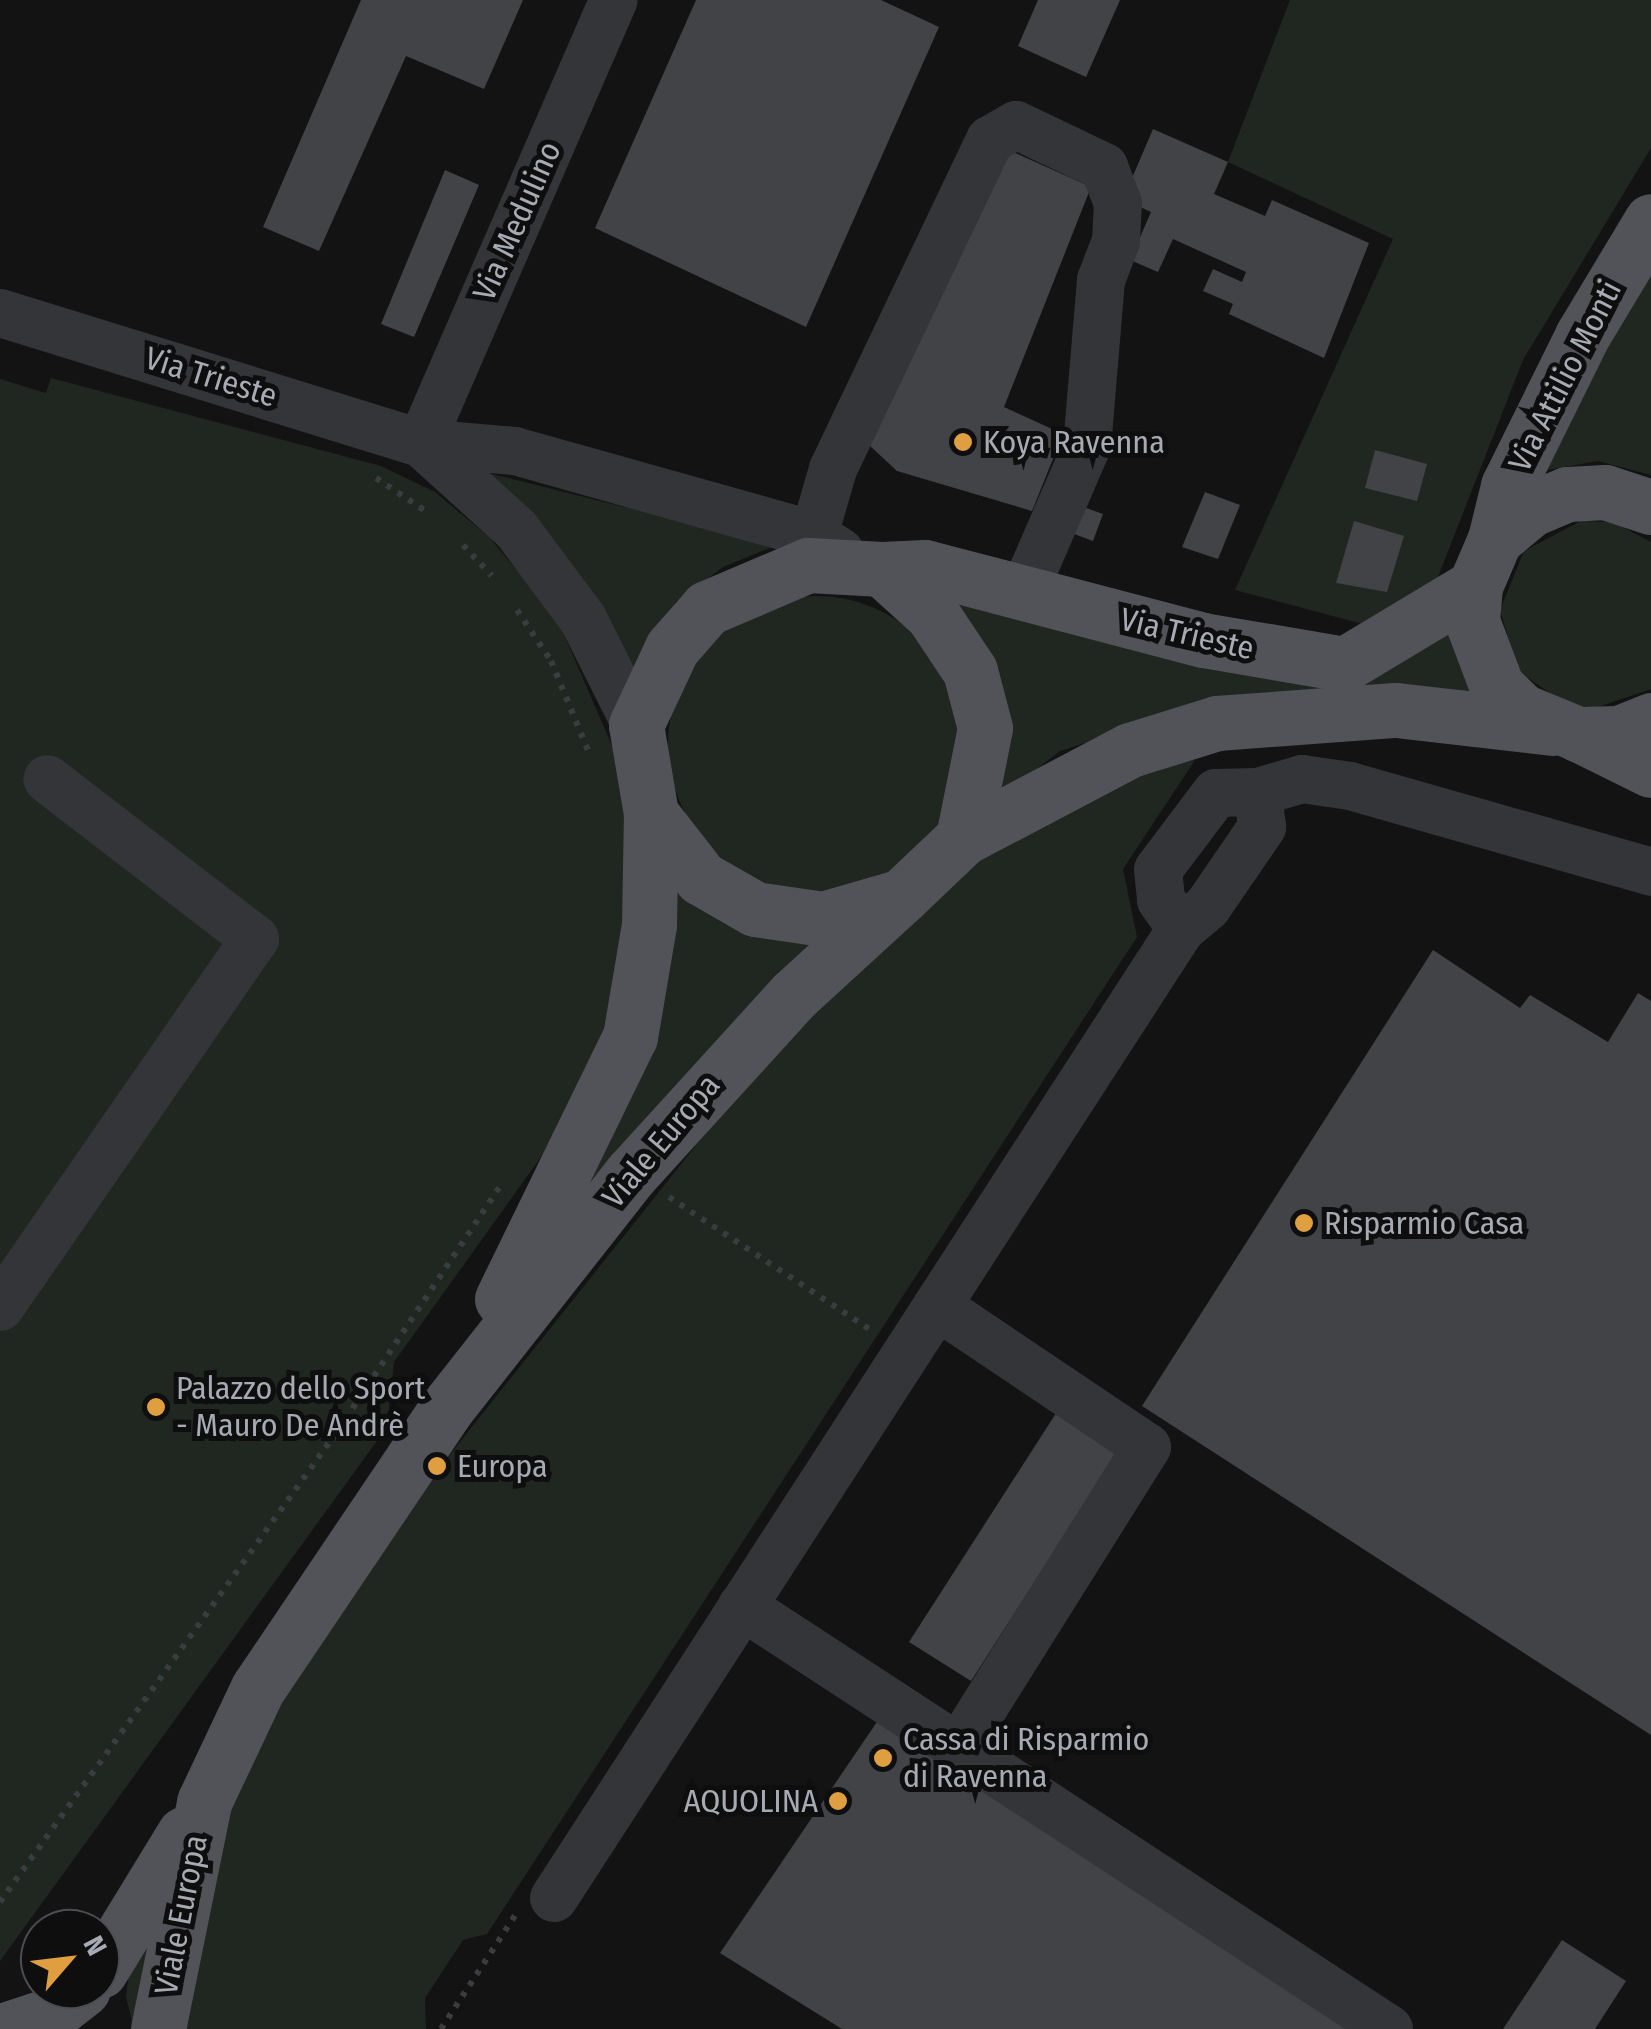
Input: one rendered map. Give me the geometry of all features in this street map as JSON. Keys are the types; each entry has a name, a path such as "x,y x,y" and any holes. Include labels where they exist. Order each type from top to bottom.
{"main road":[{"name":"Via Attilio Monti","path":"1566,731 1522,712 1488,671 1472,621 1508,486 1573,354 1651,221"},
{"name":"Via Trieste","path":"851,555 924,566 1203,640 1346,664 1485,562 1531,508 1567,494 1604,492 1651,507"},
{"path":"963,838 986,728 970,671 932,614 851,555 808,565 707,608 672,648 636,724 651,814 700,878 755,909 822,919 902,896 963,838 1130,750 1217,723 1396,710 1566,731 1651,720"},
{"path":"1566,731 1651,770"},
{"name":"Viale Europa","path":"446,1409 630,1038 649,925 651,814"},
{"name":"Viale Europa","path":"120,1938 204,1802 258,1688 446,1409 631,1174 728,1062 902,896"},
{"name":"Viale Europa","path":"158,2029 204,1802"},
{"path":"8,2029 58,2009"},
{"path":"23,2029 46,2029"}],"street":[{"name":"Via Medulino","path":"421,443 614,0"},
{"path":"851,555 832,468 990,140 1016,126 1104,167 1118,202 1116,240 1101,280 1086,446 1023,594"},
{"name":"Via Trieste","path":"0,314 421,443 515,451 851,555"},
{"name":"Via Trieste","path":"421,443 516,529 583,619 636,724"},
{"path":"554,1898 1180,929 1208,906 1262,828 1258,792 1302,778 1350,786 1651,872"},
{"path":"0,1307 255,940 47,780"},
{"path":"936,1306 1147,1447 959,1748"},
{"path":"742,1606 1389,2029"}],"path":[{"path":"366,472 435,518"},
{"path":"460,542 500,585"},
{"path":"510,600 551,661 592,760"},
{"path":"0,1902 338,1430 507,1174"},
{"path":"631,1174 906,1353"}],"shaded area":[{"path":"1290,0 1651,0 1651,148 1523,360 1436,582 1374,627 1235,590 1393,239 1228,162"},
{"path":"1651,258 1651,475 1598,461 1530,473"},
{"name":"Palazzo dello Sport - Mauro De Andrè","path":"51,378 381,466 435,492 489,537 557,618 628,783 625,974 574,1111 394,1362 387,1427 38,1909 20,1909 20,1933 0,1961 0,379 46,393"},
{"path":"484,472 777,545 723,567 676,602 633,668"},
{"path":"1581,521 1613,522 1651,542 1651,689 1595,708 1566,704 1518,671 1500,610 1524,551"},
{"path":"935,593 1228,666 1447,625 1490,699 1361,688 1210,703 1060,751 1002,796 1006,708"},
{"path":"816,596 873,607 921,639 953,687 964,744 953,801 921,849 873,881 816,892 759,881 711,849 679,801 668,744 679,687 711,639 759,607"},
{"path":"1195,760 1123,869 1137,937 487,1934 463,1940 425,1998 426,2029 134,2029 126,1997 135,1921 409,1506 756,1070 900,923 975,860 1125,774"},
{"path":"675,883 820,935 629,1151 566,1208 633,1095 666,989"}],"building":[{"path":"361,0 523,0 484,89 406,56 319,251 263,227"},
{"path":"696,0 881,0 939,27 806,327 595,228"},
{"path":"1038,0 1120,0 1086,77 1018,46"},
{"path":"1153,129 1228,162 1214,194 1265,216 1272,200 1369,243 1324,358 1229,314 1233,304 1203,291 1213,269 1242,282 1246,272 1173,239 1158,272 1130,260 1151,212 1123,199"},
{"path":"1002,147 1091,187 1004,407 1063,434 1032,511 897,471 869,445"},
{"path":"445,170 479,185 414,337 381,324"},
{"path":"1375,450 1427,464 1417,501 1365,488"},
{"path":"1205,492 1240,505 1218,559 1182,547"},
{"path":"1075,504 1103,514 1093,541 1066,531"},
{"path":"1354,521 1404,536 1387,592 1336,583"},
{"path":"1433,950 1520,1008 1530,995 1608,1042 1638,993 1651,1001 1651,1735 1142,1406"},
{"path":"1060,1407 1119,1450 971,1681 909,1642"},
{"path":"883,1713 1374,2029 842,2029 720,1953"},
{"path":"1562,1940 1626,1981 1595,2029 1503,2029"}],"place":[{"name":"Koya Ravenna","path":"963,442"},
{"name":"Risparmio Casa","path":"1304,1223"},
{"name":"Palazzo dello Sport - Mauro De Andrè","path":"156,1407"},
{"name":"Europa","path":"437,1466"},
{"name":"Cassa di Risparmio di Ravenna","path":"883,1758"},
{"name":"AQUOLINA","path":"838,1801"}]}
